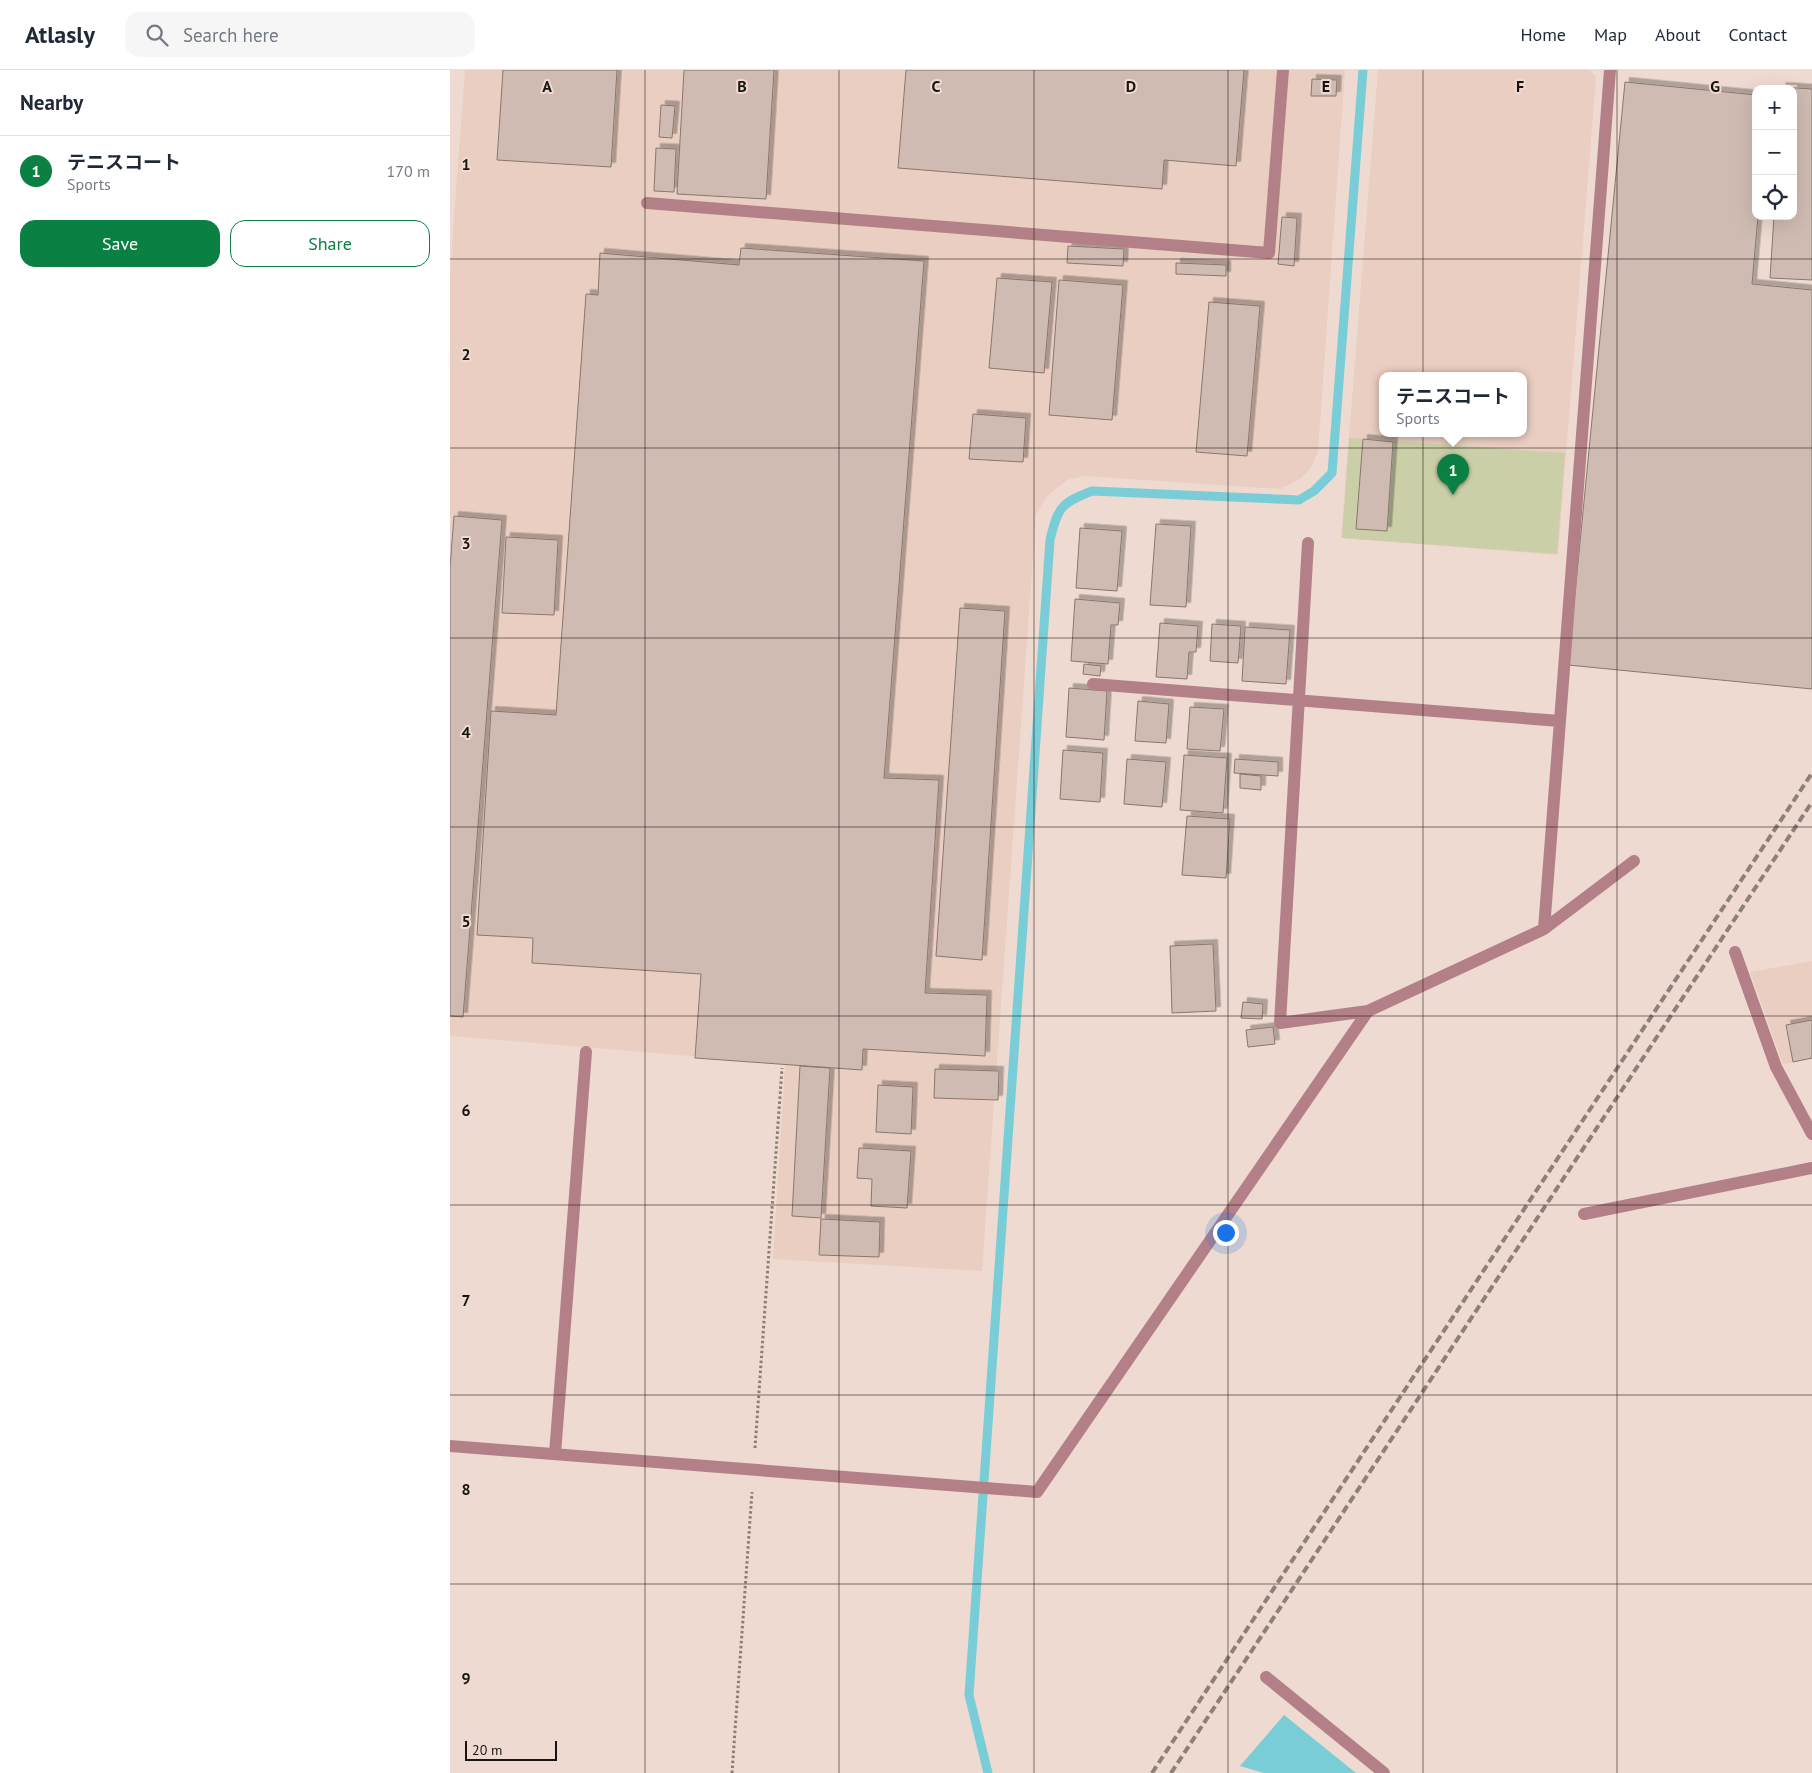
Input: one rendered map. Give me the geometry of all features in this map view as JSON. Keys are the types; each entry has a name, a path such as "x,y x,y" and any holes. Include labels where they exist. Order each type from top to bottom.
{"street":[{"path":"646,204 1269,254 1283,70"},
{"path":"1544,929 1610,70"},
{"path":"1308,543 1280,1023 1368,1011 1544,929 1634,861"},
{"path":"1093,684 1560,721"},
{"path":"1735,952 1776,1067 1812,1134"},
{"path":"450,1446 1037,1492 1368,1011"},
{"path":"555,1454 586,1052"},
{"path":"1584,1214 1812,1168"},
{"path":"1266,1676 1384,1773"}],"path":[{"path":"732,1773 782,1068"}],"shaded area":[{"path":"465,70 1345,70 1318,452 1310,469 1300,479 1280,489 1084,476 1067,480 1047,496 1036,515 982,1271 773,1259 785,1064 450,1036 450,272"},
{"path":"1378,70 1590,70 1596,77 1558,555 1341,538"},
{"path":"1812,961 1812,1059 1783,1064 1750,972"}],"green space":[{"path":"1349,438 1565,453 1557,554 1342,538"}],"water":[{"path":"1284,1715 1356,1773 1264,1773 1240,1766"}],"building":[{"path":"503,70 617,70 611,167 497,160"},
{"path":"684,70 774,70 766,199 677,194"},
{"path":"906,70 1244,70 1236,166 1164,160 1162,189 898,168"},
{"path":"1312,79 1337,80 1336,96 1311,96"},
{"path":"1625,82 1752,95 1752,220 1758,220 1752,284 1812,290 1812,689 1568,665"},
{"path":"1797,88 1812,89 1812,280 1770,278 1774,220 1797,220"},
{"path":"661,105 675,106 672,138 659,137"},
{"path":"656,148 676,149 674,192 654,191"},
{"path":"1282,217 1297,218 1294,266 1278,264"},
{"path":"1068,246 1124,249 1123,266 1067,263"},
{"path":"741,248 924,261 884,778 939,780 925,993 987,995 985,1056 863,1049 862,1070 695,1058 701,974 532,963 533,938 477,935 491,711 556,715 586,294 598,295 600,253 739,265"},
{"path":"1176,263 1226,265 1226,276 1176,274"},
{"path":"997,278 1052,282 1044,373 989,368"},
{"path":"1059,280 1123,285 1112,420 1049,415"},
{"path":"1209,302 1260,306 1247,456 1196,452"},
{"path":"973,414 1026,418 1023,462 969,459"},
{"path":"1363,439 1393,442 1387,531 1356,529"},
{"path":"454,516 502,520 463,1017 450,1016 450,568"},
{"path":"1156,524 1191,526 1186,607 1150,605"},
{"path":"1080,528 1122,531 1117,591 1076,588"},
{"path":"506,537 558,540 554,615 502,613"},
{"path":"1075,599 1120,603 1118,625 1111,625 1108,664 1071,661"},
{"path":"960,608 1005,611 982,960 936,956"},
{"path":"1160,623 1198,626 1196,652 1189,652 1187,679 1156,677"},
{"path":"1212,624 1241,626 1238,663 1210,661"},
{"path":"1245,627 1290,630 1286,684 1242,681"},
{"path":"1084,664 1101,666 1100,676 1083,674"},
{"path":"1069,688 1107,691 1104,740 1066,737"},
{"path":"1138,701 1169,704 1166,743 1135,741"},
{"path":"1190,707 1224,709 1220,751 1187,749"},
{"path":"1063,750 1103,753 1100,802 1060,799"},
{"path":"1184,755 1227,758 1223,813 1180,810"},
{"path":"1127,759 1166,762 1162,807 1124,804"},
{"path":"1235,759 1278,762 1278,776 1234,773"},
{"path":"1240,774 1261,776 1261,790 1240,788"},
{"path":"1187,816 1230,819 1226,878 1182,875"},
{"path":"1213,944 1216,1011 1172,1013 1170,946"},
{"path":"1243,1002 1263,1004 1262,1019 1241,1018"},
{"path":"1812,1020 1812,1058 1793,1062 1786,1025"},
{"path":"1273,1027 1275,1044 1248,1047 1246,1030"},
{"path":"800,1066 830,1068 821,1218 792,1216"},
{"path":"935,1069 999,1071 998,1100 934,1098"},
{"path":"878,1085 913,1087 911,1134 876,1132"},
{"path":"859,1148 911,1151 907,1208 871,1206 872,1179 857,1178"},
{"path":"821,1219 880,1222 879,1257 819,1255"}],"waterway":[{"path":"988,1773 969,1695 1050,540 1062,508 1073,499 1092,491 1299,500 1314,491 1332,473 1363,70"}],"railway":[{"path":"1152,1773 1812,773"},
{"path":"1171,1773 1812,802"}],"place":[{"name":"テニスコート","path":"1453,495"}]}
